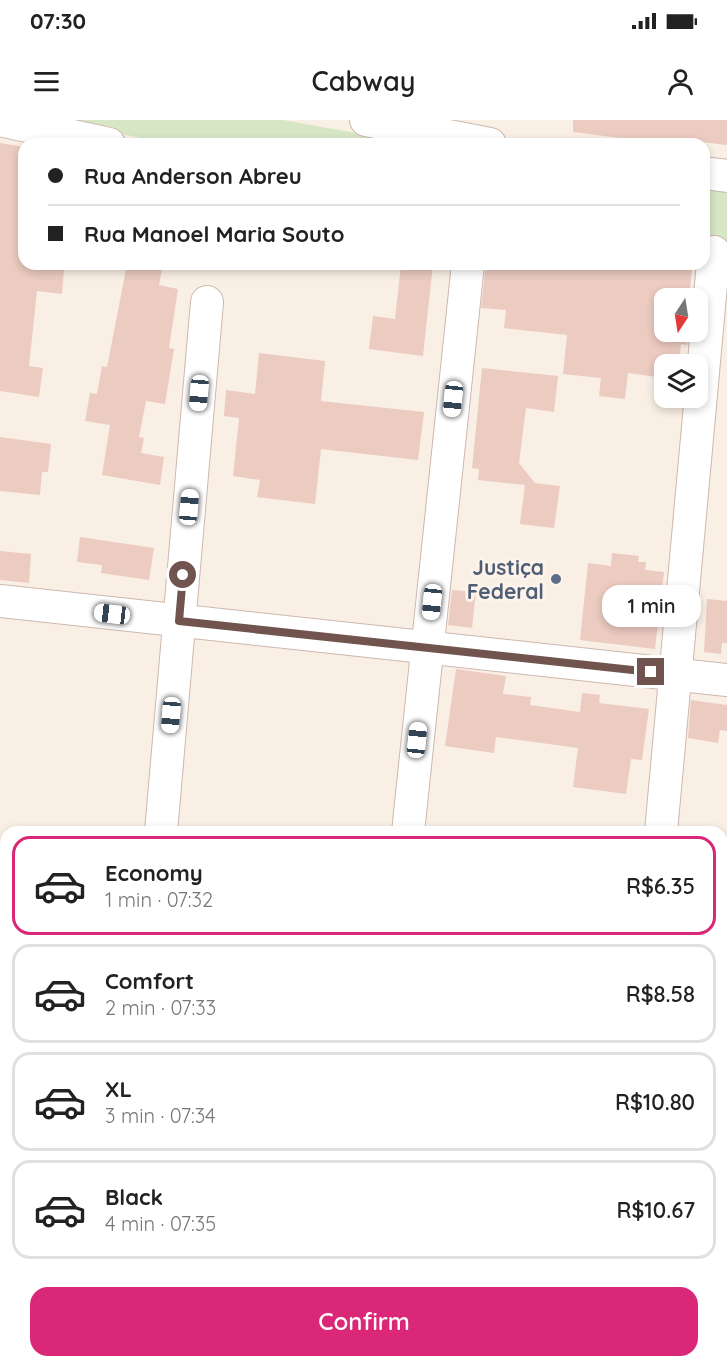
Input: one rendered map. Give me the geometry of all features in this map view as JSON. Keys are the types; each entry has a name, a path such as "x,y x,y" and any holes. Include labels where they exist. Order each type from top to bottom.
{"street":[{"path":"0,120 82,138"},
{"path":"366,120 455,138"},
{"path":"710,174 727,176"},
{"path":"661,826 715,252"},
{"path":"409,826 467,270"},
{"path":"162,826 207,302"},
{"path":"0,601 727,680"}],"green space":[{"path":"51,120 283,120 384,138 142,138"},
{"path":"710,188 727,190 727,241 710,239"}],"building":[{"path":"573,120 727,120 727,145 710,143 710,138 620,138 573,132"},
{"path":"0,143 18,146 18,270 64,270 62,294 37,291 29,366 43,368 39,397 0,391"},
{"path":"126,270 162,270 159,285 178,289 169,348 174,349 165,404 146,401 139,437 144,438 141,453 164,457 160,485 102,475 110,425 85,421 90,393 97,394 102,366 107,367"},
{"path":"400,270 432,270 423,356 369,349 373,316 395,319"},
{"path":"485,270 692,270 690,288 654,288 654,342 687,342 687,345 681,344 680,354 654,354 654,377 628,373 625,399 599,396 601,378 563,374 567,335 504,328 506,310 481,308"},
{"path":"259,353 325,361 321,401 424,412 418,460 321,449 315,504 257,497 260,480 233,476 239,418 224,416 226,390 255,394"},
{"path":"482,368 558,376 554,412 526,408 519,463 535,483 560,486 554,528 520,524 525,485 478,480 479,469 472,468"},
{"path":"0,437 51,444 48,472 42,472 40,495 0,491"},
{"path":"80,537 154,548 149,580 101,573 102,565 77,562"},
{"path":"0,551 31,554 29,583 0,580"},
{"path":"612,553 639,556 638,562 646,562 645,570 664,572 655,649 580,640 588,563 611,566"},
{"path":"452,590 476,592 472,628 448,625"},
{"path":"707,599 727,601 727,643 722,643 721,654 704,652"},
{"path":"456,669 506,676 503,694 531,697 530,705 580,712 582,693 600,695 599,703 649,709 642,760 631,759 626,794 573,787 578,748 496,737 494,753 445,746"},
{"path":"691,700 727,705 727,731 720,730 718,743 688,738"}],"place":[{"name":"Justiça Federal","path":"556,579"}],"route":[{"path":"183,575 179,621 651,672"}]}
